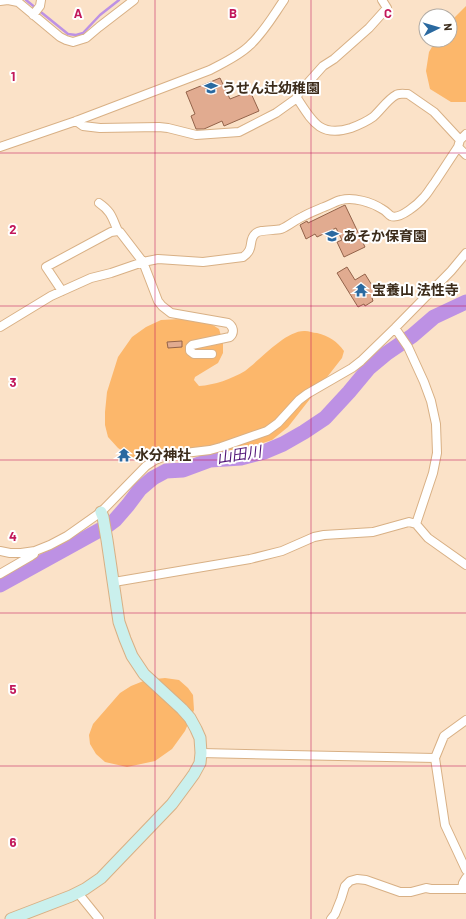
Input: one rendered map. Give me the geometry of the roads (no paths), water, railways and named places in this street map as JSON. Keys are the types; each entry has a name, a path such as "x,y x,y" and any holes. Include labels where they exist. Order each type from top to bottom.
{"street":[{"path":"0,1 8,0 37,8 60,37 73,42 86,38 108,19 134,0"},
{"path":"0,147 76,121 210,70 229,60 249,46 265,28 284,0"},
{"path":"76,121 83,126 100,128 159,127 196,135 239,132 276,113 298,98 298,94 323,66 334,59 368,28 387,8 382,0"},
{"path":"298,98 310,118 315,123 324,129 341,131 364,123 395,96 400,94 408,94 434,112 461,141 466,155"},
{"path":"0,327 62,291 91,278 143,262 158,259 203,262 243,257 250,251 255,233 260,231 282,229 301,217 340,200 350,198 374,204 390,216 399,216 408,212 425,197 461,141"},
{"path":"99,203 110,212 118,231 143,262 158,301 166,310 228,323 230,325 233,330 230,337 192,345 190,347 190,351 194,354 212,354"},
{"path":"62,291 46,267 111,232 118,231"},
{"path":"0,551 21,553 35,551 67,536 102,514 146,466 155,460 168,455 210,450 267,431 278,423 299,400 352,368 397,330 466,253"},
{"path":"397,330 408,348 424,382 431,401 436,424 437,453 433,473 416,524"},
{"path":"11,919 78,893 104,875 172,804 194,774 200,763 200,738 190,718 182,708 144,674 132,656 124,640 119,622 114,582 102,514"},
{"path":"114,582 250,559 282,550 324,534 373,532 409,522 416,524 428,538 466,565"},
{"path":"0,574 31,556 35,551"},
{"path":"466,720 444,736 434,758 445,825 466,870"},
{"path":"201,753 434,758"},
{"path":"331,919 335,914 345,886 356,878 400,892 411,892 426,888 464,889 462,884 466,878"},
{"path":"78,893 99,919"}],"waterway":[{"path":"26,0 68,34 76,35 83,33 100,15 119,0"},
{"name":"山田川","path":"0,585 107,526 115,520 140,489 153,478 166,471 183,470 210,460 241,458 264,452 283,444 304,432 325,418 369,368 387,353 412,336 434,317 466,302"}],"place":[{"name":"うせん辻幼稚園","path":"211,88"},
{"name":"あそか保育園","path":"332,236"},
{"name":"宝養山 法性寺","path":"361,290"},
{"name":"水分神社","path":"124,455"}]}
